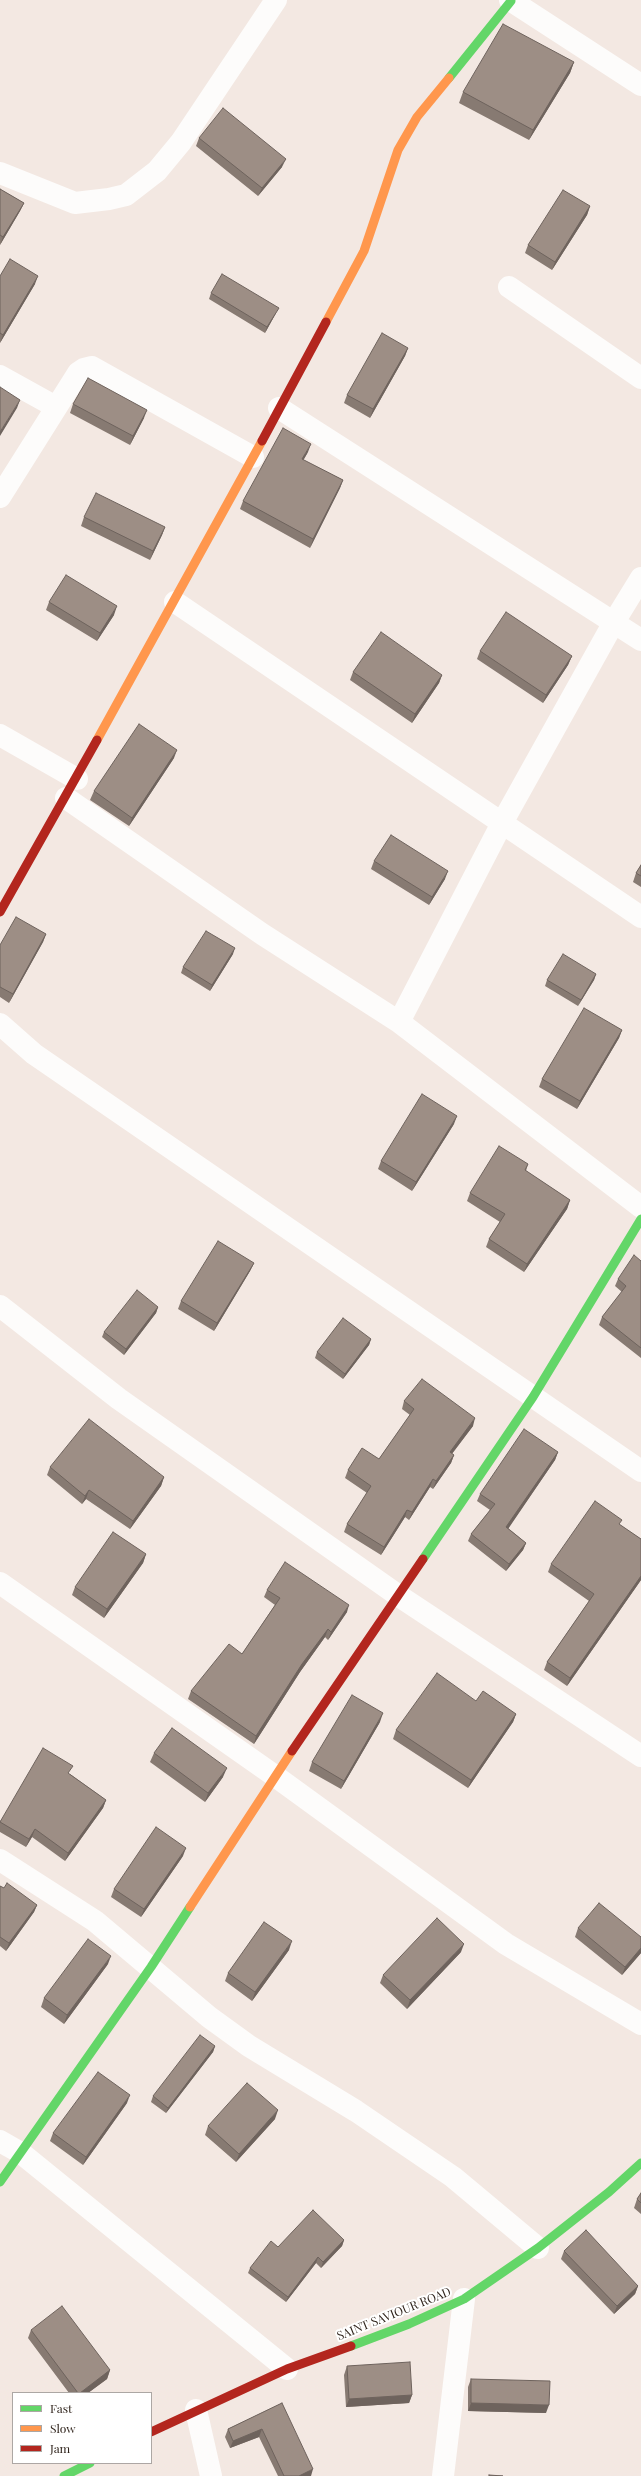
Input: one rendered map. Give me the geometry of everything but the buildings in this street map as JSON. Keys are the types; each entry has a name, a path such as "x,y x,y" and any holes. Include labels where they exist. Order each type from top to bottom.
{"street":[{"path":"0,173 76,203 109,199 126,194 157,172 181,142 276,0"},
{"path":"0,912 77,779 175,602 364,252 398,150 417,117 510,0 641,85"},
{"path":"509,286 641,378"},
{"path":"0,497 78,373 84,369 92,367 253,457"},
{"path":"0,376 56,407"},
{"path":"279,408 641,640"},
{"path":"399,1022 502,823 614,622 641,578"},
{"path":"175,602 641,917"},
{"path":"0,735 77,779"},
{"path":"66,798 262,934 399,1022 641,1207"},
{"path":"0,1024 34,1054 641,1471"},
{"path":"0,2182 151,1967 275,1776 399,1596 533,1397 641,1219"},
{"path":"0,1306 119,1399 399,1596 641,1756"},
{"path":"0,1583 275,1776 506,1944 641,2024"},
{"path":"0,1860 95,1921 210,2017 249,2046 356,2111 453,2176 538,2248"},
{"path":"0,2141 21,2153 287,2369"},
{"name":"SAINT SAVIOUR ROAD","path":"152,2432 287,2369 409,2324 464,2299 538,2248 609,2192 641,2163"},
{"path":"443,2476 464,2299"},
{"path":"196,2410 211,2476"},
{"path":"64,2476 88,2464"}],"traffic: fast":[{"path":"449,78 511,1"},
{"path":"423,1559 533,1397 641,1219"},
{"path":"0,2182 151,1967 190,1907"},
{"path":"351,2346 409,2324 464,2299 538,2248 609,2192 641,2163"},
{"path":"64,2476 88,2464"}],"traffic: slow":[{"path":"326,322 364,251 398,150 417,117 449,78"},
{"path":"97,740 262,441"},
{"path":"190,1907 292,1751"}],"traffic: jam":[{"path":"262,441 326,322"},
{"path":"0,912 97,740"},
{"path":"292,1751 423,1559"},
{"path":"152,2432 287,2369 351,2346"}]}
